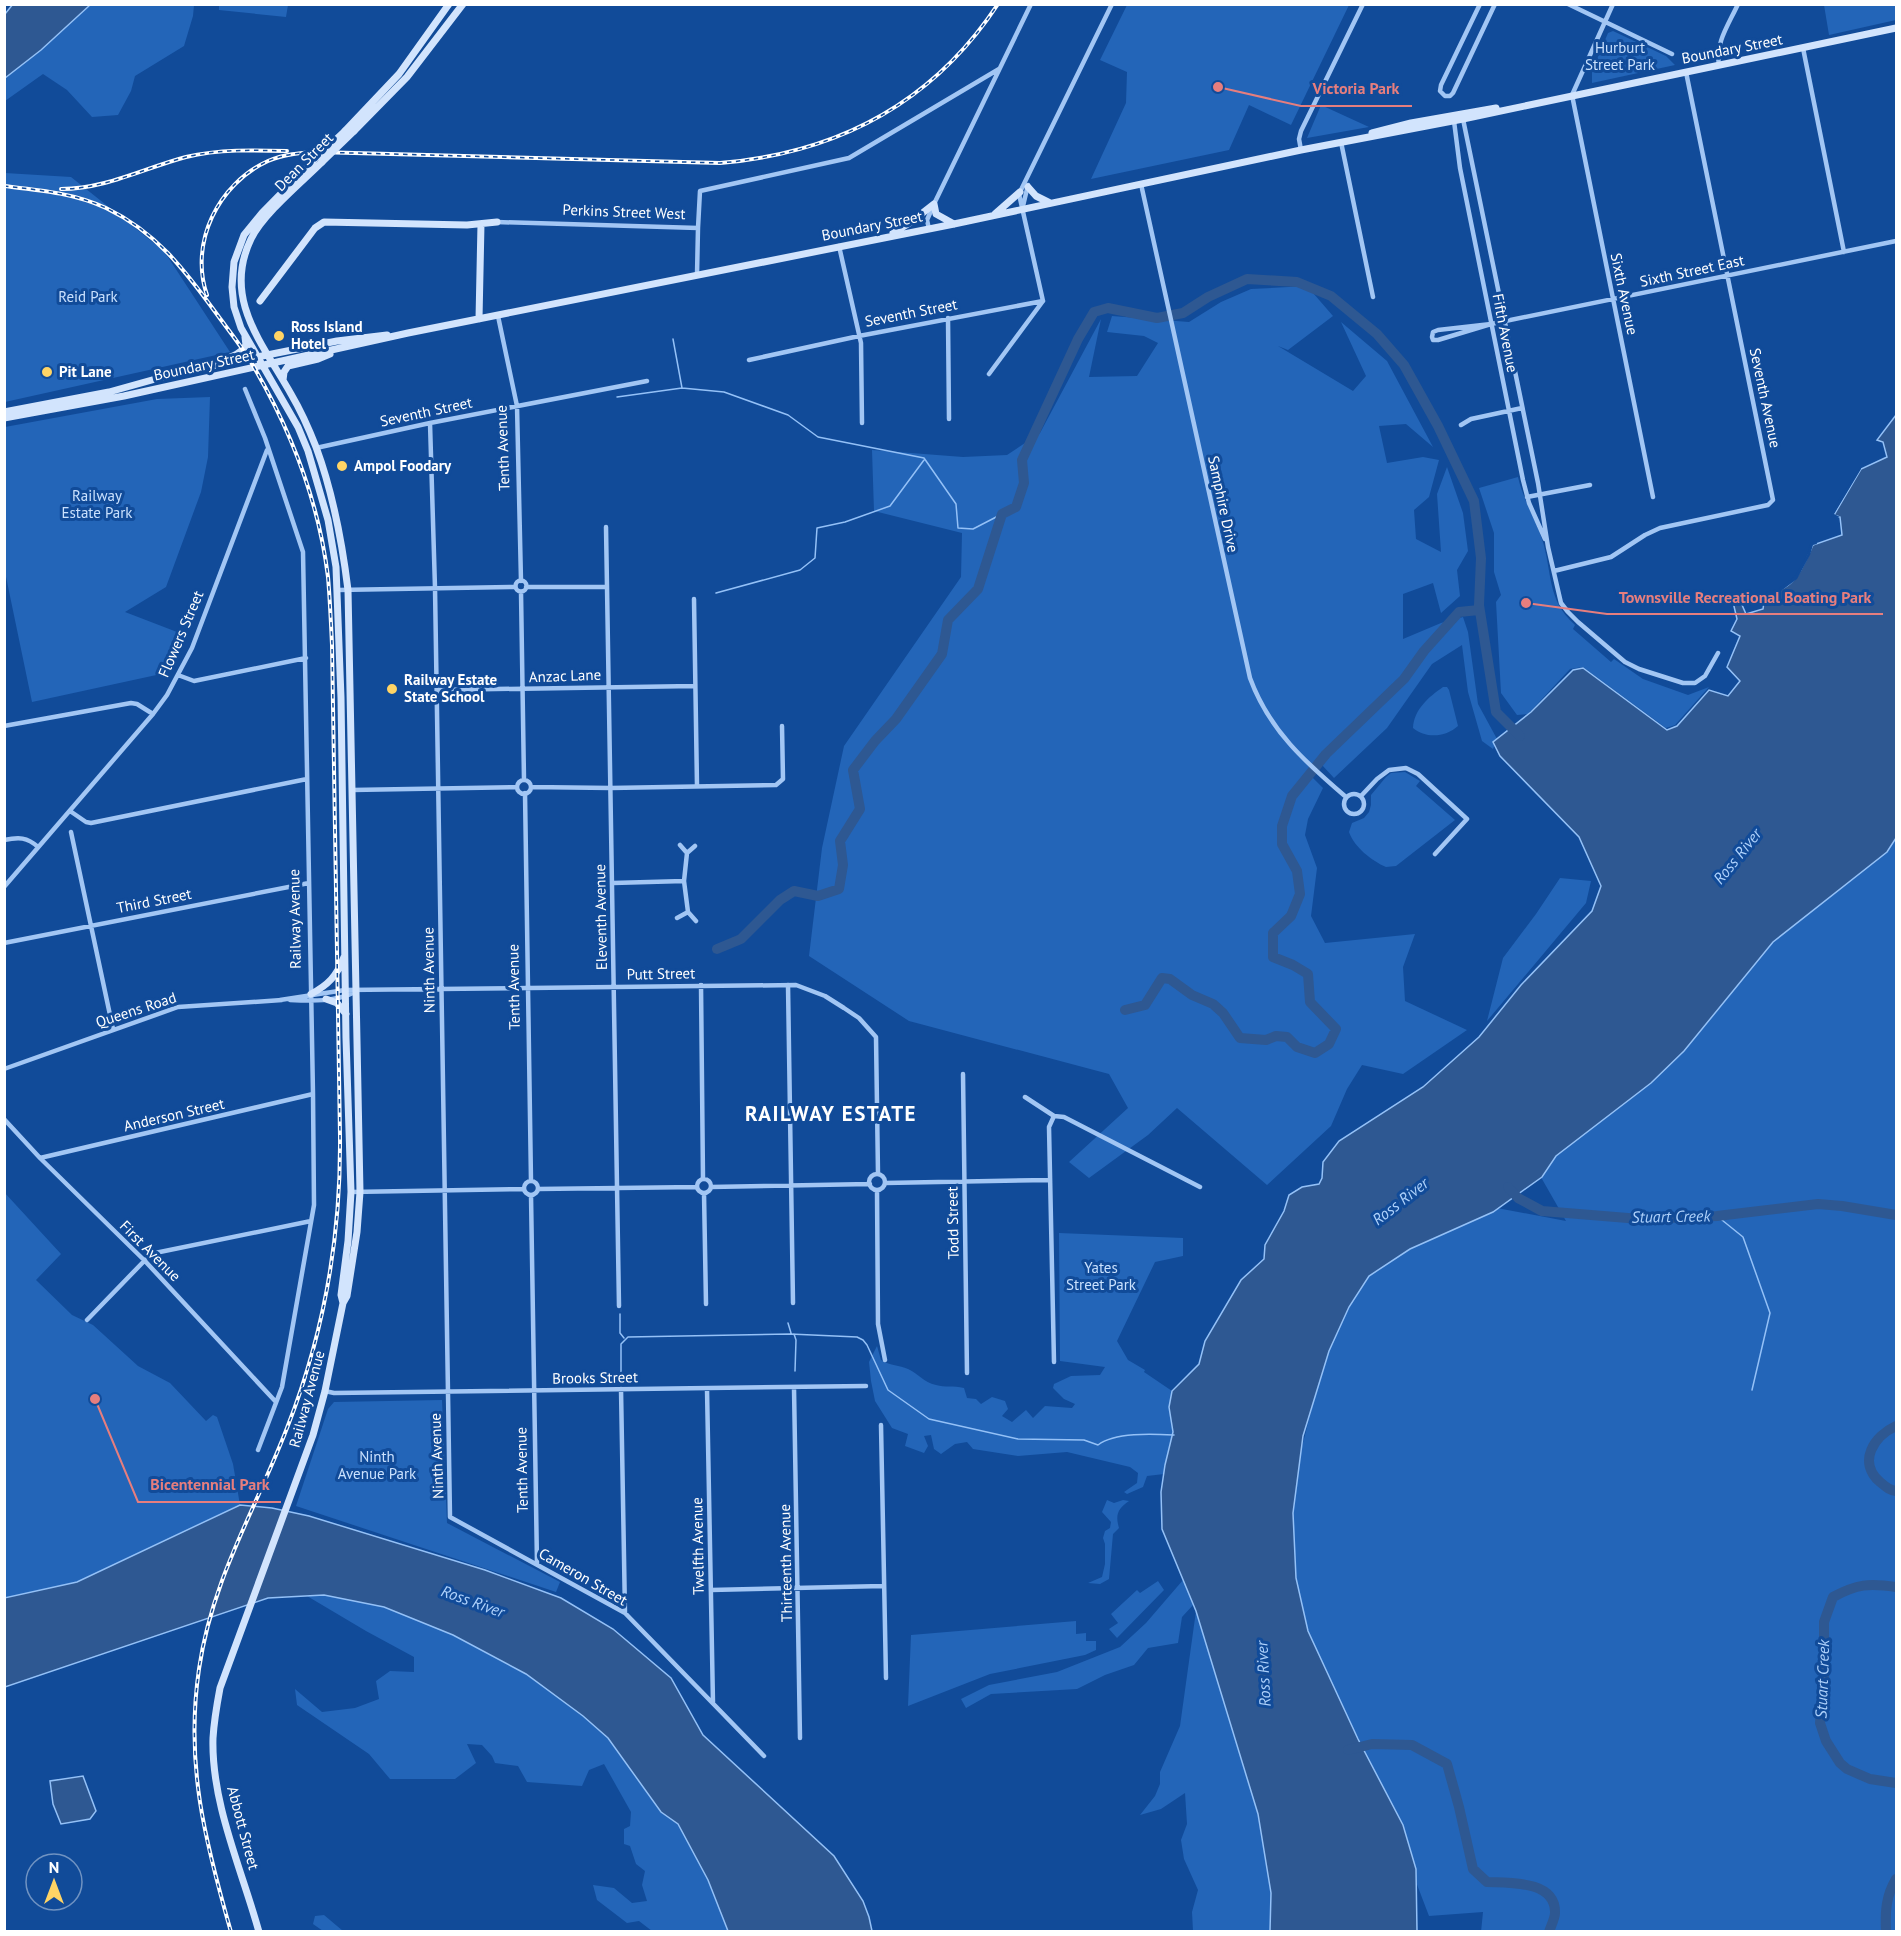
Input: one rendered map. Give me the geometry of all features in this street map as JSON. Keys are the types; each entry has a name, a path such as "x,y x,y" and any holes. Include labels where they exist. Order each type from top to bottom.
{"main road":[{"name":"Dean Street","path":"262,366 243,332 234,308 232,279 234,262 244,235 262,213 399,74 449,4"},
{"name":"Dean Street","path":"272,363 251,326 244,306 241,274 252,237 267,217 407,77 462,5"},
{"name":"Boundary Street","path":"4,418 124,396 408,333 993,216 1341,142 1385,129 1458,118 1896,28"},
{"path":"1028,183 1036,196 1050,203"},
{"path":"993,216 1020,192"},
{"path":"889,236 934,204 936,214 954,224"},
{"name":"Perkins Street West","path":"260,301 315,228 324,222 481,224 497,222"},
{"path":"479,319 481,224"},
{"path":"185,372 238,354 246,345 243,332"},
{"name":"Boundary Street","path":"4,412 109,392 185,372 337,341 408,333"},
{"path":"283,380 288,366 318,359 343,348"},
{"name":"Railway Avenue","path":"230,1659 313,1435 325,1391 343,1303 347,1296 354,1256 360,1192 348,590 336,516 316,448 305,421 272,363"},
{"name":"Railway Avenue","path":"262,366 290,412 308,451 328,520 338,590 351,1192 341,1295 343,1303"},
{"path":"311,998 330,983 345,954"},
{"path":"326,999 339,1006 346,1014"},
{"name":"Abbott Street","path":"230,1659 220,1688 215,1714 213,1740 216,1772 219,1800 259,1932"}],"street":[{"path":"929,229 927,220 934,204 1031,4"},
{"path":"1023,208 1028,183 1112,4"},
{"path":"1301,150 1299,139 1301,131 1364,4"},
{"path":"1479,4 1441,85 1440,92 1445,96 1453,93 1495,4"},
{"path":"1568,4 1672,54"},
{"path":"1572,95 1613,4"},
{"path":"1719,65 1717,56 1720,41 1738,4"},
{"path":"1803,48 1844,252"},
{"name":"Perkins Street West","path":"497,222 698,228 700,191 849,158 999,69"},
{"name":"Seventh Avenue","path":"1554,571 1611,557 1660,528 1768,505 1773,502 1774,495 1686,72"},
{"name":"Sixth Avenue","path":"1572,95 1653,497"},
{"name":"Fifth Avenue","path":"1458,118 1504,321 1560,599 1568,612 1628,664 1658,675 1691,684 1701,680 1718,653"},
{"name":"Fifth Avenue","path":"1458,118 1461,168 1527,497 1548,547"},
{"path":"1341,142 1373,297"},
{"path":"989,374 1043,301 1023,208 1019,199 1020,192 1028,183"},
{"name":"Samphire Drive","path":"1141,184 1250,678 1256,695 1286,742 1346,797"},
{"path":"697,275 698,228"},
{"name":"Sixth Street East","path":"1491,324 1438,330 1433,332 1432,337 1438,340 1504,321 1896,241"},
{"path":"840,246 861,343 862,423"},
{"name":"Seventh Street","path":"749,360 948,318 1043,301"},
{"name":"Tenth Avenue","path":"498,316 517,406 521,581"},
{"path":"948,318 949,419"},
{"name":"Seventh Street","path":"316,448 430,423 647,381"},
{"name":"Railway Avenue","path":"245,389 303,552 313,1094 314,1202 284,1376 258,1450"},
{"path":"1461,425 1471,419 1522,408"},
{"name":"Ninth Avenue","path":"430,423 437,690 450,1517"},
{"name":"Flowers Street","path":"4,887 153,714 178,675 192,648 267,449"},
{"path":"1527,497 1590,485"},
{"name":"Eleventh Avenue","path":"606,527 620,1306"},
{"path":"338,590 515,586 521,581 526,587"},
{"path":"515,586 516,590 521,592"},
{"path":"524,780 521,592 526,587 606,587"},
{"path":"694,599 697,786"},
{"path":"178,675 194,681 306,658"},
{"name":"Anzac Lane","path":"437,690 694,686"},
{"path":"4,726 131,703 146,708 153,714"},
{"path":"531,787 776,785 783,779 782,726"},
{"path":"1360,796 1389,770 1406,768 1418,774 1467,819 1435,855"},
{"path":"69,811 91,823 307,779"},
{"path":"524,780 530,783 531,787"},
{"path":"517,787 520,781 524,780"},
{"path":"352,790 517,787"},
{"path":"517,787 520,792 525,793 531,787"},
{"name":"Tenth Avenue","path":"525,793 531,1181"},
{"path":"1352,794 1360,796 1364,807 1360,813 1347,812 1344,807 1346,797 1352,794"},
{"path":"71,832 113,1029"},
{"path":"4,840 23,838 39,847"},
{"path":"680,845 687,853"},
{"path":"695,846 687,853 684,881 688,912 696,921"},
{"path":"613,883 684,881"},
{"name":"Third Street","path":"4,943 309,883"},
{"path":"677,918 688,912"},
{"path":"701,985 703,1179"},
{"name":"Putt Street","path":"355,991 701,985 801,986 825,996 859,1018 876,1037 878,1174"},
{"path":"788,985 793,1303"},
{"name":"Queens Road","path":"4,1069 178,1007 311,998 355,991"},
{"name":"Queens Road","path":"311,998 326,999 345,993"},
{"name":"Todd Street","path":"963,1074 967,1373"},
{"name":"Anderson Street","path":"40,1158 313,1094"},
{"path":"1024,1097 1054,1116 1064,1117 1200,1187"},
{"path":"1054,1116 1049,1127 1054,1362"},
{"name":"First Avenue","path":"4,1119 40,1158 145,1261 276,1402"},
{"path":"877,1190 870,1184 871,1177 878,1174 884,1178 885,1183"},
{"path":"697,1187 704,1193 710,1191 709,1181 703,1179"},
{"path":"697,1187 703,1179"},
{"path":"885,1183 1050,1180"},
{"path":"524,1189 526,1183 531,1181 537,1184 538,1189"},
{"path":"877,1190 885,1183"},
{"path":"711,1187 870,1184"},
{"path":"538,1189 697,1187"},
{"path":"524,1189 527,1194 531,1195 535,1194 538,1189"},
{"path":"351,1192 524,1189"},
{"path":"877,1190 878,1324 885,1360"},
{"path":"704,1193 706,1304"},
{"name":"Tenth Avenue","path":"531,1195 537,1564"},
{"path":"87,1320 149,1256 162,1251 311,1221"},
{"name":"Brooks Street","path":"325,1391 334,1393 866,1386"},
{"name":"Thirteenth Avenue","path":"794,1388 800,1738"},
{"path":"621,1389 624,1613"},
{"name":"Twelfth Avenue","path":"707,1389 713,1703"},
{"path":"881,1425 886,1678"},
{"name":"Cameron Street","path":"450,1517 624,1613 764,1756"},
{"path":"711,1590 883,1586"}],"green space":[{"path":"219,4 288,5 286,17 219,10"},
{"path":"1127,4 1349,5 1291,125 1249,105 1229,150 1091,179 1126,103 1127,72 1100,60"},
{"path":"90,5 194,5 184,46 135,76 131,91 118,115 92,117 67,90 43,74 5,101 5,78 41,50"},
{"path":"1824,5 1896,5 1896,20 1829,35"},
{"name":"Hurburt Street Park","path":"1613,31 1666,56 1675,65 1592,83 1592,71 1608,33"},
{"path":"1321,105 1369,127 1307,138"},
{"name":"Reid Park","path":"5,173 71,177 164,251 230,352 5,402"},
{"path":"1307,286 1333,316 1288,350 1278,346 1353,391 1366,376 1341,322 1387,361 1433,447 1406,424 1379,426 1387,463 1423,457 1439,460 1429,497 1414,510 1416,539 1441,552 1437,494 1447,467 1463,513 1468,551 1457,570 1460,596 1441,613 1433,583 1403,594 1403,639 1441,623 1463,617 1468,632 1478,704 1497,739 1493,749 1482,741 1468,692 1462,645 1432,664 1387,728 1334,778 1322,765 1312,777 1323,788 1308,819 1305,835 1317,868 1311,916 1325,943 1415,934 1403,967 1405,1001 1467,1030 1403,1074 1362,1065 1347,1089 1331,1126 1267,1185 1177,1108 1148,1135 1089,1178 1069,1162 1128,1108 1109,1074 909,1021 809,956 822,848 844,746 961,577 962,533 874,511 872,450 963,457 1007,455 1040,433 1101,319 1089,377 1137,376 1158,343 1144,336 1107,332 1112,316 1189,322 1221,302 1251,289"},
{"name":"Railway Estate Park","path":"210,397 208,457 201,492 166,587 125,612 177,632 161,674 32,702 5,572 5,427 157,399"},
{"path":"1518,477 1542,539 1555,595 1559,605 1575,625 1573,629 1611,662 1614,659 1643,679 1688,695 1709,687 1675,725 1666,728 1583,667 1570,669 1528,714 1517,715 1501,693 1496,602 1501,595 1494,572 1494,533 1479,488"},
{"path":"1443,687 1449,690 1458,726 1453,730 1436,735 1418,732 1413,728 1419,709"},
{"path":"1405,772 1420,781 1416,786 1455,820 1396,866 1386,867 1364,853 1351,838 1349,832 1352,823 1364,818 1369,812 1371,795 1386,777 1391,773"},
{"path":"1896,815 1896,1931 1481,1932 1483,1912 1429,1916 1387,1806 1304,1649 1281,1528 1338,1307 1409,1232 1481,1205 1566,1221 1530,1158"},
{"path":"1560,878 1591,881 1586,903 1487,1021 1503,958"},
{"path":"4,1192 61,1254 36,1280 72,1315 93,1325 138,1366 170,1383 206,1421 213,1415 217,1417 233,1464 240,1505 77,1582 5,1598"},
{"name":"Yates Street Park","path":"1059,1233 1183,1238 1183,1256 1155,1262 1117,1341 1128,1360 1172,1391 1169,1407 1173,1432 1164,1474 1147,1476 1143,1487 1127,1494 1124,1492 1137,1483 1138,1473 1130,1467 1067,1452 1018,1456 973,1449 967,1442 955,1444 941,1454 934,1449 931,1435 924,1436 928,1446 924,1453 905,1446 908,1434 892,1428 875,1401 869,1362 877,1346 881,1360 908,1369 932,1384 964,1388 967,1398 976,1399 981,1404 992,1397 1005,1401 1008,1409 1002,1416 1012,1422 1026,1410 1033,1418 1045,1406 1072,1408 1075,1404 1064,1399 1053,1388 1054,1384 1071,1376 1100,1375 1105,1367 1060,1361"},
{"name":"Ninth Avenue Park","path":"442,1400 447,1523 560,1582 556,1592 296,1506 328,1409 334,1402"},
{"path":"1107,1500 1114,1503 1129,1501 1120,1509 1117,1519 1119,1528 1113,1534 1109,1579 1100,1584 1088,1583 1102,1577 1105,1564 1103,1538 1111,1522 1102,1512"},
{"path":"1183,1580 1194,1604 1182,1617 1178,1643 1148,1648 1134,1665 1105,1675 1077,1689 991,1694 966,1708 961,1699 989,1685 1057,1672 1120,1647 1146,1623"},
{"path":"1158,1581 1164,1590 1117,1638 1109,1629 1118,1623 1111,1614 1137,1590 1140,1593"},
{"path":"324,1595 384,1607 453,1635 526,1674 583,1716 608,1738 661,1812 678,1824 708,1880 728,1931 652,1931 639,1921 627,1923 597,1900 593,1885 614,1888 632,1903 647,1901 642,1885 645,1871 636,1864 630,1846 624,1844 624,1829 630,1826 631,1812 604,1764 589,1770 582,1786 527,1782 518,1766 495,1763 482,1745 467,1744 476,1763 455,1779 390,1779 369,1754 297,1705 295,1689 322,1712 355,1708 379,1699 376,1681 390,1671 414,1672 414,1657 307,1596"},
{"path":"1196,1611 1258,1814 1271,1893 1270,1931 1193,1931 1192,1912 1198,1890 1184,1859 1181,1840 1187,1824 1185,1793 1161,1809 1140,1815 1155,1796 1160,1784 1160,1772 1180,1726"},
{"path":"1076,1621 1076,1634 1086,1633 1086,1641 1096,1641 1096,1650 1085,1655 990,1674 908,1706 911,1635"},
{"path":"324,1915 343,1931 323,1931 313,1924 315,1916"}],"water":[{"path":"13,4 90,5 41,50 5,78 5,14"},
{"name":"Ross River","path":"1896,415 1896,838 1887,852 1773,942 1684,1051 1651,1083 1556,1156 1542,1177 1493,1212 1410,1249 1369,1276 1349,1307 1329,1351 1303,1436 1293,1513 1296,1578 1308,1631 1358,1739 1403,1825 1416,1869 1417,1931 1270,1931 1271,1893 1258,1814 1196,1611 1162,1529 1161,1492 1173,1432 1169,1407 1172,1391 1199,1364 1205,1341 1241,1280 1264,1259 1265,1245 1284,1211 1289,1195 1302,1187 1319,1184 1322,1178 1323,1162 1339,1141 1423,1087 1479,1037 1521,985 1592,911 1601,886 1579,837 1500,756 1493,742 1531,712 1573,670 1583,668 1667,730 1677,726 1709,690 1728,696 1740,681 1727,667 1740,636 1731,631 1737,619 1733,602 1739,598 1746,614 1763,609 1765,595 1784,588 1796,578 1813,545 1842,535 1840,517 1834,515 1861,469 1887,457 1883,442 1877,440"},
{"name":"Ross River","path":"240,1505 272,1508 309,1516 485,1570 561,1598 613,1629 671,1678 703,1735 834,1856 863,1901 872,1931 728,1931 708,1880 678,1824 661,1812 608,1738 583,1716 526,1674 453,1635 384,1607 324,1595 268,1598 5,1687 4,1598 77,1582"},
{"path":"83,1776 96,1811 90,1819 61,1824 53,1804 50,1781"}],"pier":[{"path":"1861,466 1834,514 1840,517 1832,517 1831,514 1837,502"},
{"path":"1816,541 1817,544 1813,545 1797,579 1781,591 1765,595 1762,593 1778,589 1794,577 1807,555 1810,544"}],"waterway":[{"path":"717,949 741,939 780,900 794,891 818,896 839,889 843,865 840,841 860,809 853,770 875,741 896,719 942,654 948,620 978,589 1002,514 1016,507 1024,483 1022,460 1078,339 1094,312 1108,308 1157,318 1183,313 1208,297 1247,279 1297,282 1331,296 1377,334 1404,365 1438,426 1474,501 1481,558 1479,605 1496,712 1520,736"},
{"path":"673,339 682,388"},
{"path":"617,397 682,388 724,392 788,415 818,437 924,458 956,504 958,528 973,529 1002,514"},
{"path":"716,593 800,570 815,558 817,528 845,522 890,506 924,460"},
{"path":"1125,1010 1145,1005 1162,978 1170,979 1192,995 1213,1004 1223,1013 1240,1038 1266,1040 1276,1036 1287,1037 1297,1047 1315,1053 1329,1044 1336,1029 1310,1002 1308,974 1273,957 1273,933 1291,916 1300,894 1297,871 1282,844 1282,826 1292,796 1326,754 1404,679 1424,651 1459,612 1479,610"},
{"name":"Stuart Creek","path":"1508,1187 1518,1198 1542,1211 1640,1219 1717,1216 1818,1204 1896,1215"},
{"path":"1717,1216 1743,1237 1770,1313 1752,1390"},
{"path":"620,1314 620,1333 624,1338"},
{"path":"788,1323 791,1333"},
{"path":"621,1380 621,1344 628,1337 790,1334 857,1337 867,1345 888,1390 929,1419 1018,1439 1084,1440 1098,1445 1124,1436 1174,1435"},
{"path":"794,1334 796,1340 795,1371"},
{"name":"Stuart Creek","path":"1896,1426 1888,1430 1875,1443 1869,1458 1873,1474 1886,1487 1896,1491"},
{"name":"Stuart Creek","path":"1896,1587 1863,1586 1849,1589 1833,1597 1824,1622 1824,1681 1820,1723 1826,1741 1840,1763 1847,1769 1870,1779 1896,1783"},
{"path":"1348,1750 1372,1744 1412,1745 1447,1764 1473,1869 1487,1882 1530,1886 1548,1894 1553,1902 1555,1913 1549,1932"},
{"name":"Stuart Creek","path":"1886,1932 1887,1904 1896,1879"}],"railway":[{"path":"207,295 202,275 202,255 205,236 212,217 235,184 250,171 268,161 292,154 317,152 720,163 763,157 804,148 842,135 912,96 943,70 972,39 998,4"},
{"path":"61,189 94,186 198,154 287,151"},
{"path":"4,186 69,196 106,208 140,228 180,267 246,354 281,418 311,496 328,577 332,645 340,1174 328,1285 311,1357 287,1428 224,1575 205,1636 199,1669 194,1737 196,1770 206,1834 231,1932"}],"place":[{"name":"Victoria Park","path":"1218,87"},
{"name":"Ross Island Hotel","path":"279,336"},
{"name":"Pit Lane","path":"47,372"},
{"name":"Ampol Foodary","path":"342,466"},
{"name":"Townsville Recreational Boating Park","path":"1526,603"},
{"name":"Railway Estate State School","path":"392,689"},
{"name":"Bicentennial Park","path":"95,1399"}],"district":[{"name":"RAILWAY ESTATE","path":"831,1114"}]}
